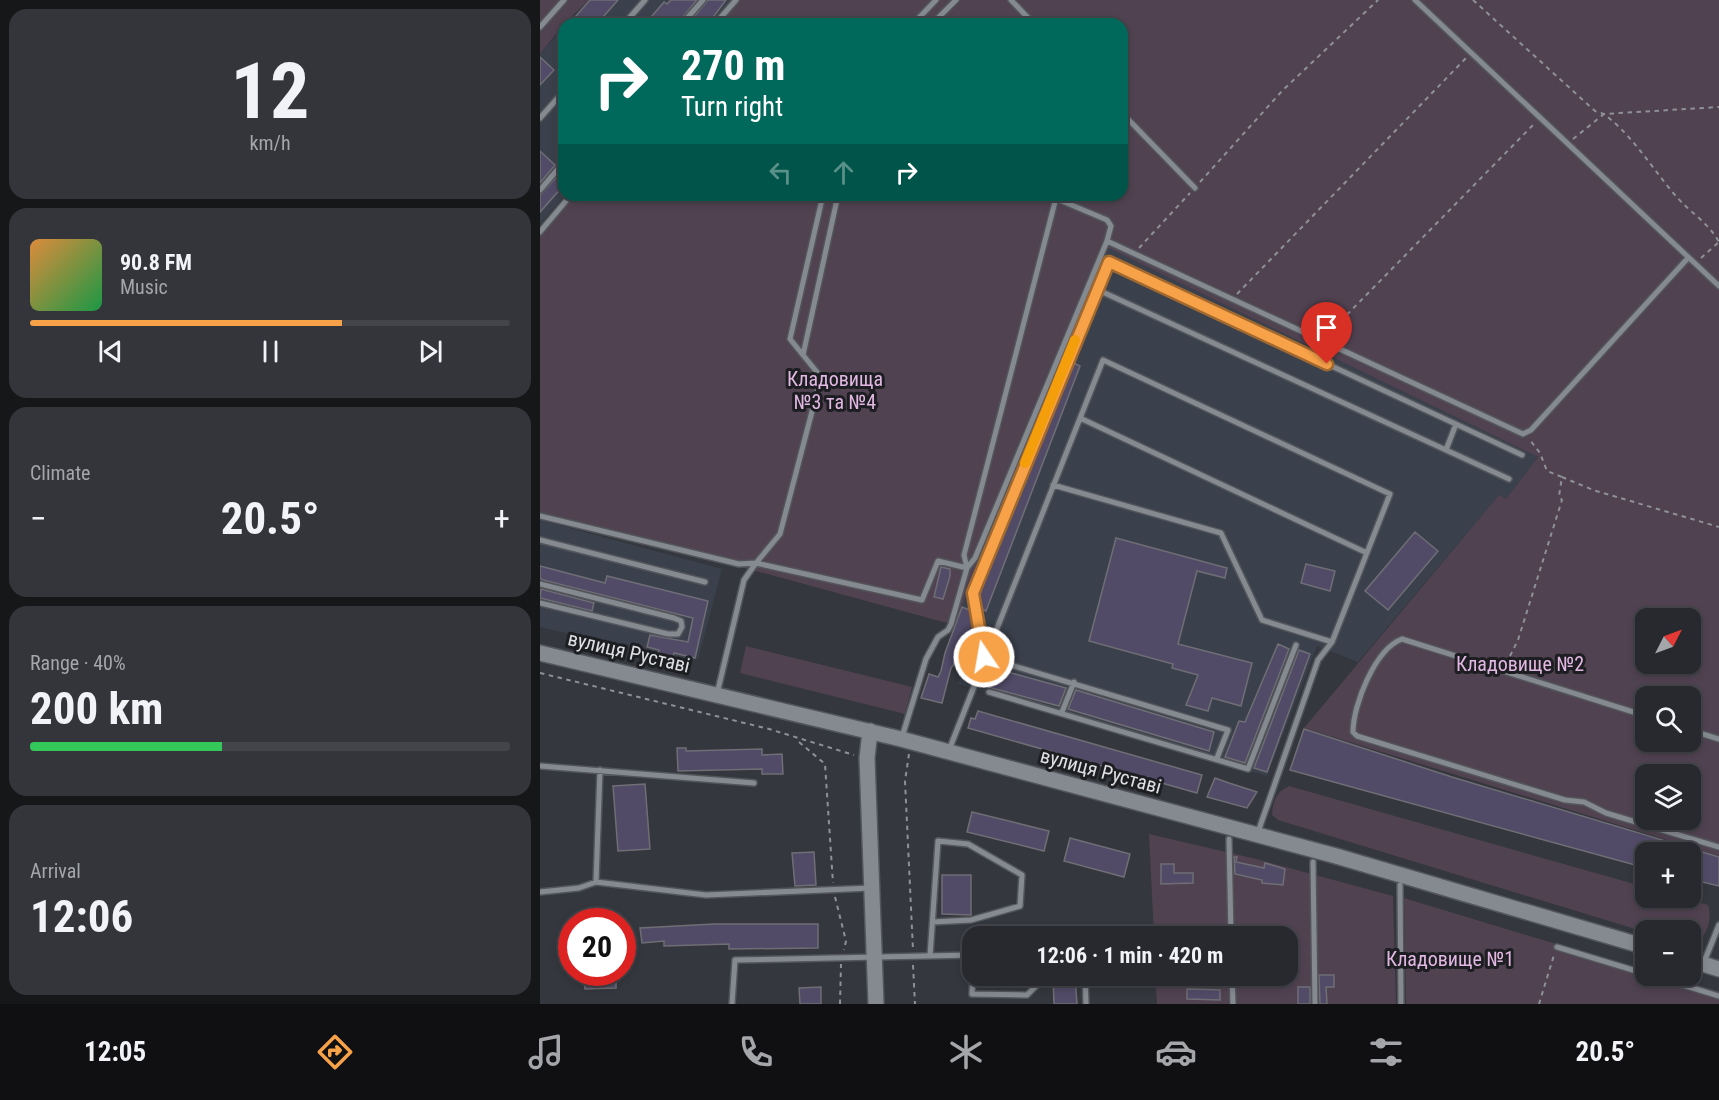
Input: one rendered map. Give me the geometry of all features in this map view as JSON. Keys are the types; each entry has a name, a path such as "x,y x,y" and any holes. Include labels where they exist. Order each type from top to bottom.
{"main road":[{"name":"вулиця Руставі","path":"540,654 902,739 1257,835 1635,944"},
{"path":"870,731 867,758 876,1004"},
{"path":"1701,963 1719,969"}],"lane":[{"path":"540,27 564,0"},
{"path":"629,18 645,0"},
{"path":"687,18 703,0"},
{"path":"721,18 736,0"},
{"path":"919,18 936,0"},
{"path":"938,18 956,0"},
{"path":"1011,0 1028,18"},
{"path":"1415,0 1719,286"},
{"path":"540,118 558,98"},
{"path":"1128,119 1195,188"},
{"path":"540,190 558,169"},
{"path":"540,232 566,201"},
{"path":"717,694 744,580 780,534 821,377 790,339 822,201"},
{"path":"803,355 837,201"},
{"path":"967,568 964,555 1055,201"},
{"path":"902,739 926,659 938,637 948,630 951,624 967,568 975,558 1111,230 1109,222 1063,201"},
{"path":"1107,241 1523,434 1688,258"},
{"path":"984,657 973,593 1109,262 1522,455"},
{"path":"1096,289 1509,479"},
{"path":"948,752 1103,360 1390,494 1332,642 1318,660 1257,835"},
{"path":"1080,418 1367,553"},
{"path":"1446,450 1456,424"},
{"path":"1053,485 1221,533 1262,620 1332,642"},
{"path":"540,516 739,564 756,564 922,600 938,561 967,568"},
{"path":"540,540 705,582"},
{"path":"540,584 674,618 681,621 682,627 678,633 668,634 540,603"},
{"path":"1635,713 1402,639 1395,642 1369,674 1362,691 1353,732 1357,736 1435,761 1564,800 1584,802 1606,813 1719,848"},
{"path":"989,692 1218,758 1248,769 1296,645"},
{"path":"984,657 1074,682 1228,730 1218,758"},
{"path":"1062,712 1074,682"},
{"path":"1701,733 1719,739"},
{"path":"540,766 754,783"},
{"path":"596,882 600,770"},
{"path":"1229,839 1231,926"},
{"path":"930,956 938,841 968,844 1022,875 1020,906 971,920 933,922"},
{"path":"1313,862 1315,1004"},
{"path":"540,892 579,888 596,882 706,895 873,888"},
{"path":"1400,885 1401,1004"},
{"path":"1701,955 1719,925"},
{"path":"1557,947 1635,970"},
{"path":"732,1004 735,960 962,955"},
{"path":"972,986 972,994 1027,995 1036,986"},
{"path":"1085,986 1086,1004"},
{"path":"1232,986 1233,1004"},
{"path":"1687,986 1719,996"}],"path":[{"path":"1134,252 1282,91 1378,0"},
{"path":"1473,0 1594,111 1605,114 1719,107"},
{"path":"1234,299 1249,280 1471,53"},
{"path":"1565,142 1577,138 1605,114"},
{"path":"1605,114 1620,126 1641,149 1674,195 1712,228 1719,242 1694,263"},
{"path":"1322,340 1540,118"},
{"path":"1526,433 1540,453 1547,471 1593,490 1719,527"},
{"path":"1504,671 1511,649 1518,640 1561,504 1562,500 1559,496 1562,477"},
{"path":"540,673 769,729 797,740 857,756"},
{"path":"797,740 825,764 833,890 846,941 839,976 840,1004"},
{"path":"909,754 905,781 915,1004"},
{"path":"1539,1004 1557,947"}],"shaded area":[{"path":"589,0 732,0 717,18 572,18"},
{"path":"558,34 558,201 560,201 540,224 540,54"},
{"path":"1108,248 1538,457 1506,499 1499,495 1358,662 1317,646 1267,776 958,684 975,628 970,610 960,607"},
{"path":"540,520 722,569 698,659 686,660 540,627"}],"green space":[{"path":"540,0 589,0 570,18 558,18 558,32 540,54"},
{"name":"Кладовища №3 та №4","path":"735,0 1719,0 1719,856 1701,850 1701,842 1674,842 1304,728 1499,495 1506,499 1538,457 1108,248 954,625 540,512 540,233 567,201 1128,201 1128,18 720,18"},
{"path":"746,646 912,687 905,714 740,673"},
{"path":"1289,786 1635,884 1635,908 1701,908 1701,903 1708,905 1710,917 1708,928 1701,938 1701,920 1635,920 1635,929 1278,820 1272,815 1274,801 1281,791"},
{"path":"1149,834 1256,859 1393,896 1396,1004 1157,1004 1156,986 1298,986 1298,926 1154,926"},
{"name":"Кладовище №1","path":"1404,898 1635,968 1635,986 1696,986 1719,993 1719,1004 1406,1004"}],"building":[{"path":"590,0 618,0 602,18 574,18"},
{"path":"671,0 697,0 682,18 650,18 664,2 667,4"},
{"path":"708,0 726,0 712,18 693,18"},
{"path":"540,57 554,70 540,85"},
{"path":"540,151 555,165 540,183"},
{"path":"558,175 558,192 540,212 540,195"},
{"path":"1072,362 1080,366 986,611 981,609 979,598 987,573"},
{"path":"1415,532 1438,551 1388,610 1365,591"},
{"path":"1116,538 1227,568 1225,578 1197,571 1178,644 1252,663 1241,706 1212,698 1208,711 1186,705 1198,675 1172,668 1173,664 1089,641"},
{"path":"1306,564 1335,571 1330,591 1301,583"},
{"path":"540,566 605,583 607,576 708,601 695,658 674,653 672,659 658,656 659,650 647,647 650,635 688,642 693,618 543,580 540,578"},
{"path":"941,567 950,569 943,599 934,597"},
{"path":"541,589 594,603 592,611 540,598"},
{"path":"962,607 970,610 975,631 965,660 961,665 955,663 951,668 942,703 921,698 929,674 938,677 941,671 945,653"},
{"path":"1278,644 1289,649 1245,763 1225,757 1239,721 1245,722"},
{"path":"1299,650 1310,654 1267,772 1254,768"},
{"path":"993,668 1066,688 1059,706 988,687"},
{"path":"1076,690 1214,732 1209,751 1068,709"},
{"path":"978,711 1202,775 1197,793 968,728 971,718 975,719"},
{"path":"1304,729 1452,777 1669,842 1635,842 1635,865 1290,770"},
{"path":"677,748 686,748 686,751 762,749 762,755 782,754 783,774 762,774 762,769 678,771"},
{"path":"1215,778 1257,792 1247,808 1207,797"},
{"path":"645,784 650,849 618,851 613,786"},
{"path":"972,812 1049,831 1044,851 967,832"},
{"path":"1070,838 1130,854 1124,877 1064,861"},
{"path":"814,852 816,885 795,886 792,853"},
{"path":"1701,852 1719,857 1719,886 1701,882"},
{"path":"1234,857 1237,857 1236,862 1264,868 1265,863 1285,869 1283,885 1262,883 1262,880 1235,874"},
{"path":"1161,864 1174,864 1174,873 1193,873 1193,883 1161,884"},
{"path":"942,875 971,875 971,915 942,914"},
{"path":"714,924 818,924 818,948 729,949 729,944 664,946 664,941 642,943 640,928"},
{"path":"1319,975 1334,975 1334,987 1326,987 1327,1004 1320,1004"},
{"path":"585,986 616,986 616,988 585,989"},
{"path":"1053,986 1076,986 1077,1004 1054,1004"},
{"path":"821,987 821,1004 800,1004 799,988"},
{"path":"1298,987 1310,987 1310,1004 1298,1004"},
{"path":"1187,989 1220,990 1220,1000 1187,999"}],"slow traffic":[{"path":"1025,463 1075,340"}],"route":[{"path":"984,657 978,633 973,593 1109,262 1327,364"}],"park label":[{"name":"Кладовище №2","path":"1520,664"}]}
